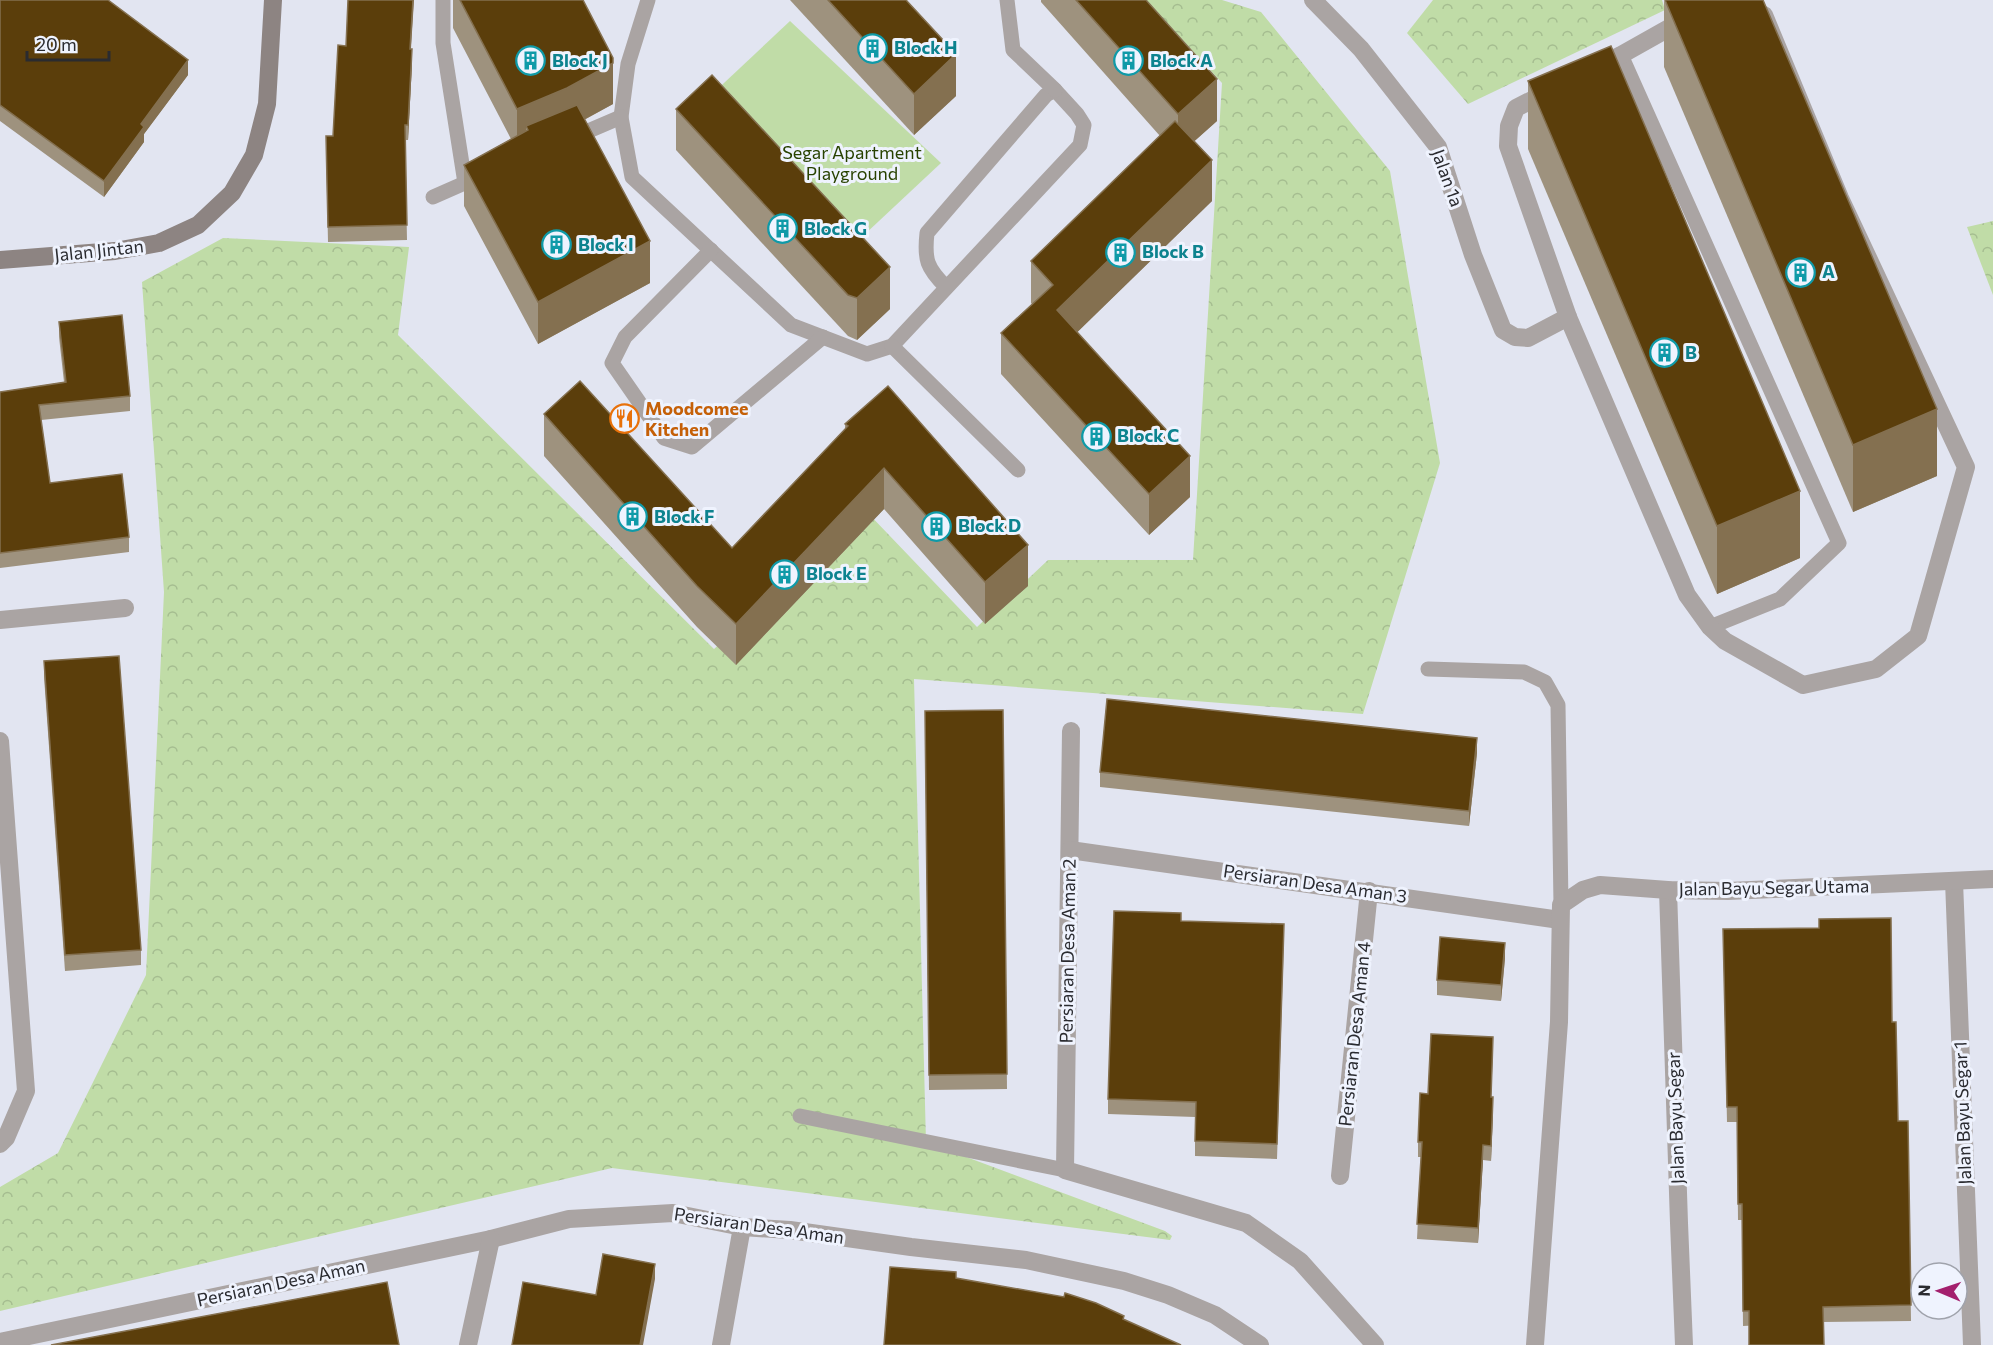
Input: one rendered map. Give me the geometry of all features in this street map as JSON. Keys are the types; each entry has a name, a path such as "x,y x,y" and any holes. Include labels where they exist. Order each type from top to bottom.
{"street":[{"name":"Jalan Jintan","path":"0,260 115,251 159,243 198,225 232,193 254,155 267,104 273,0"},
{"name":"Jalan 1a","path":"1312,0 1361,50 1438,147 1473,255 1503,330 1515,337 1528,338 1568,317"},
{"path":"1710,4 1738,6 1764,15 1840,198 1966,467 1918,636 1876,669 1803,685 1725,641 1710,627 1687,596 1568,317 1508,146 1509,126 1516,108 1621,55 1710,4"},
{"path":"0,620 125,608"},
{"name":"Persiaran Desa Aman 2","path":"1065,1170 1071,731"},
{"path":"0,741 26,1091 6,1138 0,1144"},
{"name":"Persiaran Desa Aman 3","path":"1070,850 1369,891 1560,912"},
{"name":"Jalan Bayu Segar Utama","path":"1560,912 1582,890 1600,885 1668,890 1728,891 1993,879"},
{"name":"Jalan Bayu Segar 1","path":"1954,881 1972,1345"},
{"name":"Jalan Bayu Segar","path":"1668,890 1684,1345"},
{"name":"Persiaran Desa Aman 4","path":"1340,1176 1369,891"},
{"path":"1535,1345 1559,1022 1560,912"},
{"path":"1065,1170 1246,1223 1300,1262 1375,1345"},
{"name":"Persiaran Desa Aman","path":"0,1342 491,1239 569,1219 673,1213 742,1227 790,1230 1026,1260 1124,1281 1168,1295 1215,1315 1260,1345"},
{"path":"721,1345 742,1227"},
{"path":"468,1345 491,1239"}],"lane":[{"path":"443,0 443,43 465,183"},
{"path":"648,0 628,64 621,117 632,177 791,325 867,354 892,346 1080,145 1084,125 1077,114 1056,90 1013,50 1007,0"},
{"path":"1621,55 1839,543 1780,599 1710,627"},
{"path":"946,287 930,271 925,252 927,233 1046,95 1056,90"},
{"path":"559,143 621,117"},
{"path":"433,197 496,170"},
{"path":"711,250 626,337 612,363 664,438 692,447 823,337"},
{"path":"892,346 1018,470"},
{"path":"1428,669 1524,672 1545,682 1558,705 1560,912"},
{"path":"800,1116 1065,1170"}],"green space":[{"path":"1146,0 1222,0 1261,12 1390,171 1440,463 1363,714 914,679 926,1142 1165,1231 1172,1236 1170,1240 612,1168 0,1311 0,1187 58,1153 146,975 164,592 142,282 223,238 409,247 398,335 714,649 866,511 977,627 1048,560 1193,560 1222,83"},
{"path":"1433,0 1662,0 1665,10 1468,104 1407,33"},
{"name":"Segar Apartment Playground","path":"790,21 941,163 848,250 708,98"},
{"path":"1993,221 1993,295 1967,227"}],"building":[{"path":"0,0 108,0 188,60 141,124 144,127 104,181 0,105"},
{"path":"348,0 413,0 408,125 405,125 407,225 328,227 326,136 333,136 338,45 346,46"},
{"path":"460,0 583,0 613,58 613,63 567,88 517,109"},
{"path":"828,0 906,0 956,54 914,94"},
{"path":"1076,0 1146,0 1217,79 1178,114"},
{"name":"A","path":"1665,0 1763,0 1937,409 1853,445"},
{"name":"B","path":"1611,46 1800,491 1717,526 1528,81"},
{"path":"712,75 890,267 857,298 848,295 676,109"},
{"name":"Block I","path":"577,105 650,241 538,302 464,165 528,130 526,126"},
{"path":"1175,121 1212,160 1057,310 1190,456 1149,494 1001,333 1053,285 1031,261"},
{"path":"122,315 130,396 39,405 50,483 122,474 129,537 0,553 0,392 66,382 59,322"},
{"path":"580,381 732,548 848,426 845,424 888,386 1028,545 985,582 884,468 736,624 697,586 544,414"},
{"path":"119,656 141,950 65,955 44,661"},
{"path":"1107,699 1477,738 1469,811 1100,772"},
{"path":"1003,710 1007,1074 929,1075 925,711"},
{"path":"1114,911 1181,913 1181,921 1284,924 1277,1144 1195,1141 1196,1102 1108,1099"},
{"path":"1891,918 1892,1022 1896,1022 1898,1121 1908,1121 1909,1305 1823,1307 1824,1345 1749,1345 1749,1311 1743,1311 1742,1204 1738,1204 1737,1107 1727,1107 1723,929 1819,928 1819,919"},
{"path":"1440,937 1505,943 1501,985 1437,980"},
{"path":"1431,1034 1493,1037 1491,1146 1483,1145 1478,1228 1417,1224 1422,1142 1418,1142 1420,1093 1428,1094"},
{"path":"603,1254 655,1264 640,1345 512,1345 523,1282 596,1295"},
{"path":"890,1267 956,1272 956,1278 1064,1297 1065,1293 1096,1303 1124,1316 1123,1319 1181,1345 884,1345"},
{"path":"387,1282 399,1345 51,1345"}],"place":[{"name":"Block H","path":"873,48"},
{"name":"Block J","path":"531,61"},
{"name":"Block A","path":"1129,61"},
{"name":"Block G","path":"783,229"},
{"name":"Block I","path":"557,245"},
{"name":"Block B","path":"1121,252"},
{"name":"A","path":"1801,272"},
{"name":"B","path":"1664,353"},
{"name":"Moodcomee Kitchen","path":"624,419"},
{"name":"Block C","path":"1096,436"},
{"name":"Block F","path":"633,517"},
{"name":"Block D","path":"937,526"},
{"name":"Block E","path":"785,574"}]}
